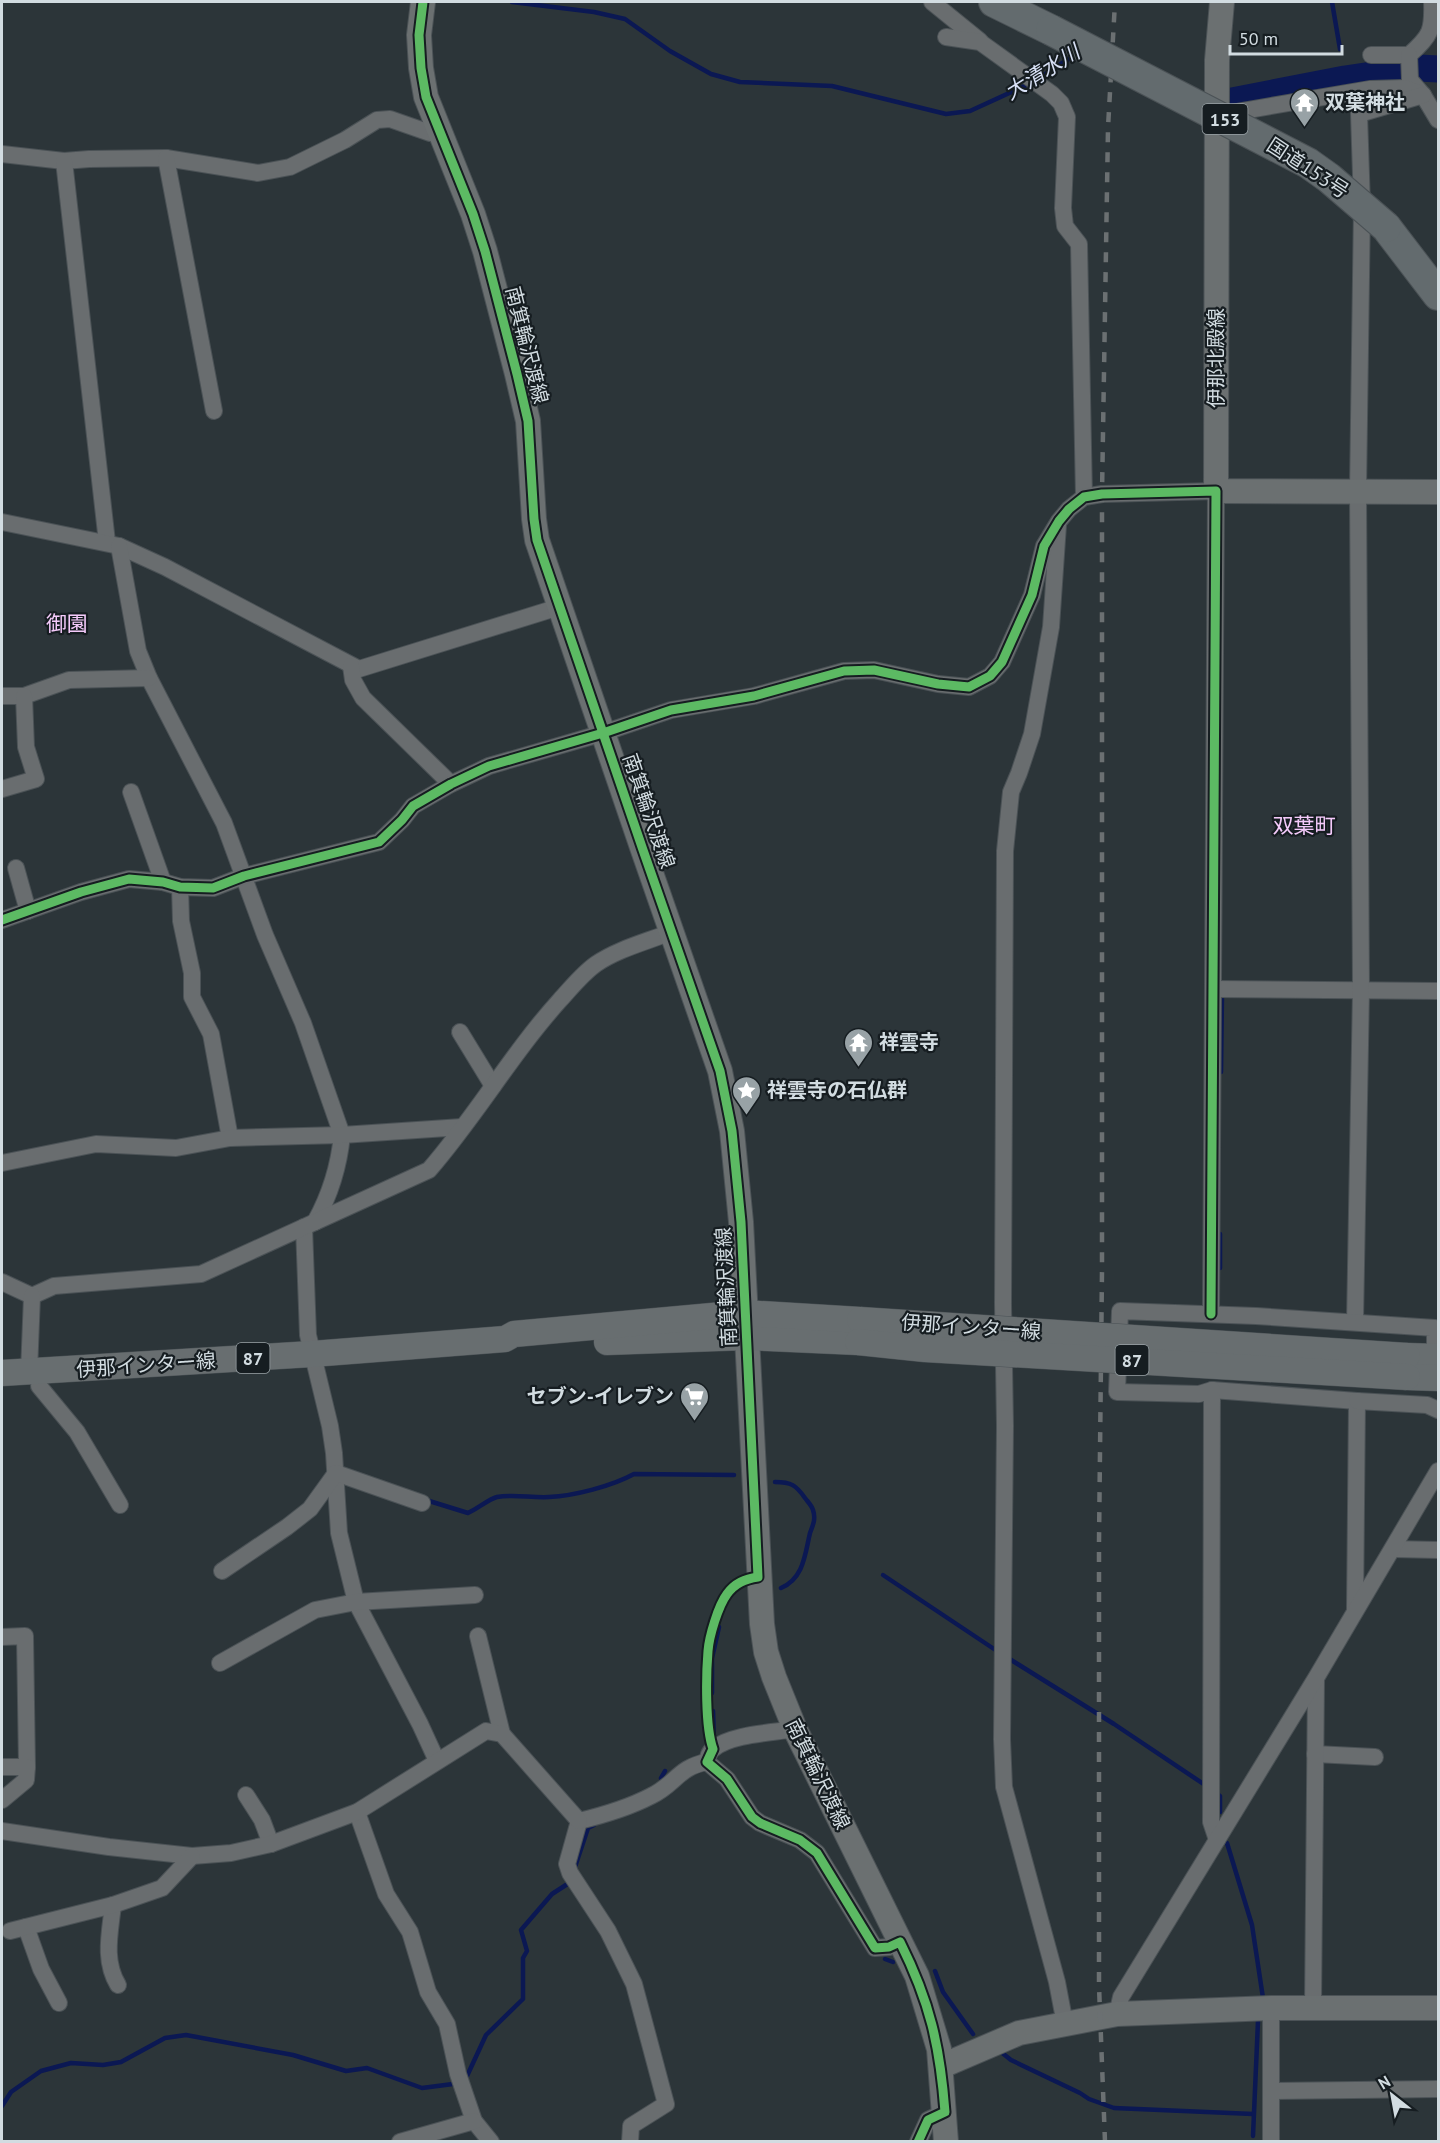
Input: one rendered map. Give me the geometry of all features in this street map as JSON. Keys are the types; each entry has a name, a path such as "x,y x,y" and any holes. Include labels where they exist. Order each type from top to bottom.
{"highway":[{"name":"国道153号","path":"994,2 1308,163 1354,198 1386,227 1438,294"}],"main road":[{"name":"南箕輪沢渡線","path":"423,2 419,34 426,97 473,214 517,374 528,421 537,540 720,1071 728,1101 741,1222 762,1624 766,1652 795,1729 918,1976 931,2016 942,2066 946,2142"},
{"name":"伊那北殿線","path":"1216,491 1217,60 1222,2"},
{"path":"1216,491 1438,492"},
{"name":"伊那インター線","path":"2,1373 34,1379 505,1338 514,1344 745,1325 859,1331 925,1349 1437,1367"},
{"path":"942,2066 1019,2033 1117,2014 1271,2008 1438,2008"}],"street":[{"path":"932,2 980,42 1061,103 1067,117 1063,208 1065,226 1079,244 1084,497"},
{"path":"1371,55 1409,55 1425,41 1433,23 1432,2"},
{"path":"945,37 980,42"},
{"path":"1409,55 1410,80 1423,95 1438,120"},
{"path":"1218,105 1370,89 1405,88 1423,95"},
{"path":"1355,1322 1361,990 1358,491 1362,206 1359,114 1423,95"},
{"path":"2,154 64,161 166,158 258,172 290,167 345,140 376,120 390,119 430,133 441,132"},
{"path":"166,158 214,411"},
{"path":"64,161 113,544 138,651 149,678 224,823 265,935 303,1023 342,1136 340,1154 326,1202 310,1225 308,1335 330,1426 336,1473 339,1533 356,1602 437,1761"},
{"path":"2,920 81,892 129,879 163,882 180,887 213,888 244,876 379,842 413,806 489,766 603,733 671,710 754,696 844,671 874,670 938,684 969,687 990,676 1002,662 1032,595 1044,546 1059,521 1084,497 1102,494 1216,491 1219,989 1211,1314"},
{"path":"1059,521 1051,627 1032,734 1011,792 1005,851 1003,1304 1005,1426 1002,1739 1004,1787 1057,1982 1065,2024"},
{"path":"2,522 113,544 165,567 359,669 560,607"},
{"path":"351,666 353,680 363,698 451,784"},
{"path":"2,696 24,696 69,680 149,678"},
{"path":"2,789 36,779 26,747 24,696"},
{"path":"130,792 163,882"},
{"path":"16,868 28,911"},
{"path":"180,887 181,921 192,973 192,996 211,1034 230,1138"},
{"path":"2,1282 32,1296 54,1286 201,1274 429,1170 449,1147 543,1019 585,973 613,954 671,932"},
{"path":"1219,989 1438,991"},
{"path":"460,1032 493,1086"},
{"path":"2,1162 96,1144 176,1148 230,1138 342,1136 462,1127"},
{"path":"32,1296 34,1379 77,1432 120,1504"},
{"path":"1120,1311 1211,1314 1435,1328 1437,1367 1435,1408 1427,1405 1212,1390 1199,1394 1117,1392 1120,1311"},
{"path":"1212,1390 1211,1822 1217,1840"},
{"path":"1355,1611 1357,1401"},
{"path":"1117,2014 1120,1997 1316,1678 1438,1471"},
{"path":"336,1473 422,1503"},
{"path":"222,1571 310,1509 336,1473"},
{"path":"1393,1549 1438,1550"},
{"path":"220,1663 315,1610 356,1602 475,1595"},
{"path":"2,1637 25,1636 27,1767 26,1780 2,1800"},
{"path":"478,1636 502,1734 579,1821"},
{"path":"1313,2008 1316,1678"},
{"path":"707,1762 713,1749 726,1743 795,1729"},
{"path":"2,1831 109,1847 192,1856 231,1853 271,1844 357,1812 486,1731 502,1734"},
{"path":"1315,1754 1375,1756"},
{"path":"579,1821 609,1814 652,1796 669,1785 680,1772 707,1762"},
{"path":"707,1762 727,1779 752,1817 760,1823 800,1840 817,1853 875,1948 889,1947 900,1942"},
{"path":"2,1767 27,1767"},
{"path":"246,1795 262,1820 271,1844"},
{"path":"357,1812 386,1894 410,1932 429,1992 447,2024 458,2074 474,2121 491,2142"},
{"path":"579,1821 567,1864 570,1873 608,1931 634,1984 666,2104 631,2126 630,2142"},
{"path":"59,2003 41,1969 10,1933 113,1905 162,1888 192,1856"},
{"path":"113,1905 107,1957 112,1975 118,1985"},
{"path":"1270,2142 1271,2008"},
{"path":"1271,2091 1438,2089"},
{"path":"918,2142 928,2120 945,2112"},
{"path":"400,2142 474,2121"}],"waterway":[{"name":"大清水川","path":"512,2 594,12 625,19 670,51 711,74 740,82 832,86 946,114 970,111 1031,83"},
{"path":"1332,2 1340,49"},
{"name":"大清水川","path":"1038,79 1076,54"},
{"name":"大清水川","path":"1227,102 1345,79 1419,68 1438,69"},
{"name":"大清水川","path":"1344,72 1345,79"},
{"path":"1221,1072 1222,994"},
{"path":"1220,1234 1220,1268"},
{"path":"426,1500 468,1513 497,1497 570,1495 593,1490 634,1474 734,1475"},
{"path":"775,1482 796,1487 811,1506 814,1516 805,1557 799,1572 789,1584 781,1588"},
{"path":"883,1575 997,1651"},
{"path":"712,1693 712,1658 719,1627"},
{"path":"1008,1658 1114,1724 1205,1785"},
{"path":"713,1711 714,1741"},
{"path":"661,1778 665,1771"},
{"path":"1216,1793 1220,1796 1220,1812"},
{"path":"574,1870 588,1828 594,1825"},
{"path":"1227,1843 1252,1925 1263,1998"},
{"path":"467,2076 486,2035 523,1999 523,1958 527,1951 521,1930 552,1894 569,1883"},
{"path":"885,1959 893,1962"},
{"path":"935,1971 943,1992 973,2034"},
{"path":"1253,2136 1258,2021"},
{"path":"2,2106 11,2092 41,2071 71,2063 103,2065 121,2062 165,2038 186,2035 293,2055 346,2071 367,2068 422,2088 453,2084"},
{"path":"1001,2052 1011,2060 1089,2099 1114,2108 1253,2114"}],"railway":[{"path":"1105,2142 1099,1986 1102,494 1108,128 1115,2"}],"cycle path":[{"path":"423,2 419,35 426,97 473,214 517,374 528,421 537,540 720,1071 732,1131 741,1222 758,1577 741,1582 730,1590 720,1606 712,1630 708,1651 707,1715 713,1749 707,1762 727,1779 752,1817 760,1823 800,1840 817,1853 875,1948 889,1947 900,1942 919,1985 932,2025 943,2088 945,2112 928,2120 918,2142"},
{"path":"2,920 81,892 129,879 163,882 180,887 213,888 244,876 379,842 413,806 489,766 603,733 671,710 754,696 844,671 874,670 938,684 969,687 990,676 1002,662 1032,595 1044,546 1059,521 1084,497 1102,494 1216,491 1211,1314"}],"place":[{"name":"双葉神社","path":"1304,128"},
{"name":"祥雲寺","path":"858,1068"},
{"name":"祥雲寺の石仏群","path":"746,1116"},
{"name":"セブン-イレブン","path":"695,1422"}],"district":[{"name":"御園","path":"67,623"},
{"name":"双葉町","path":"1304,825"}]}
